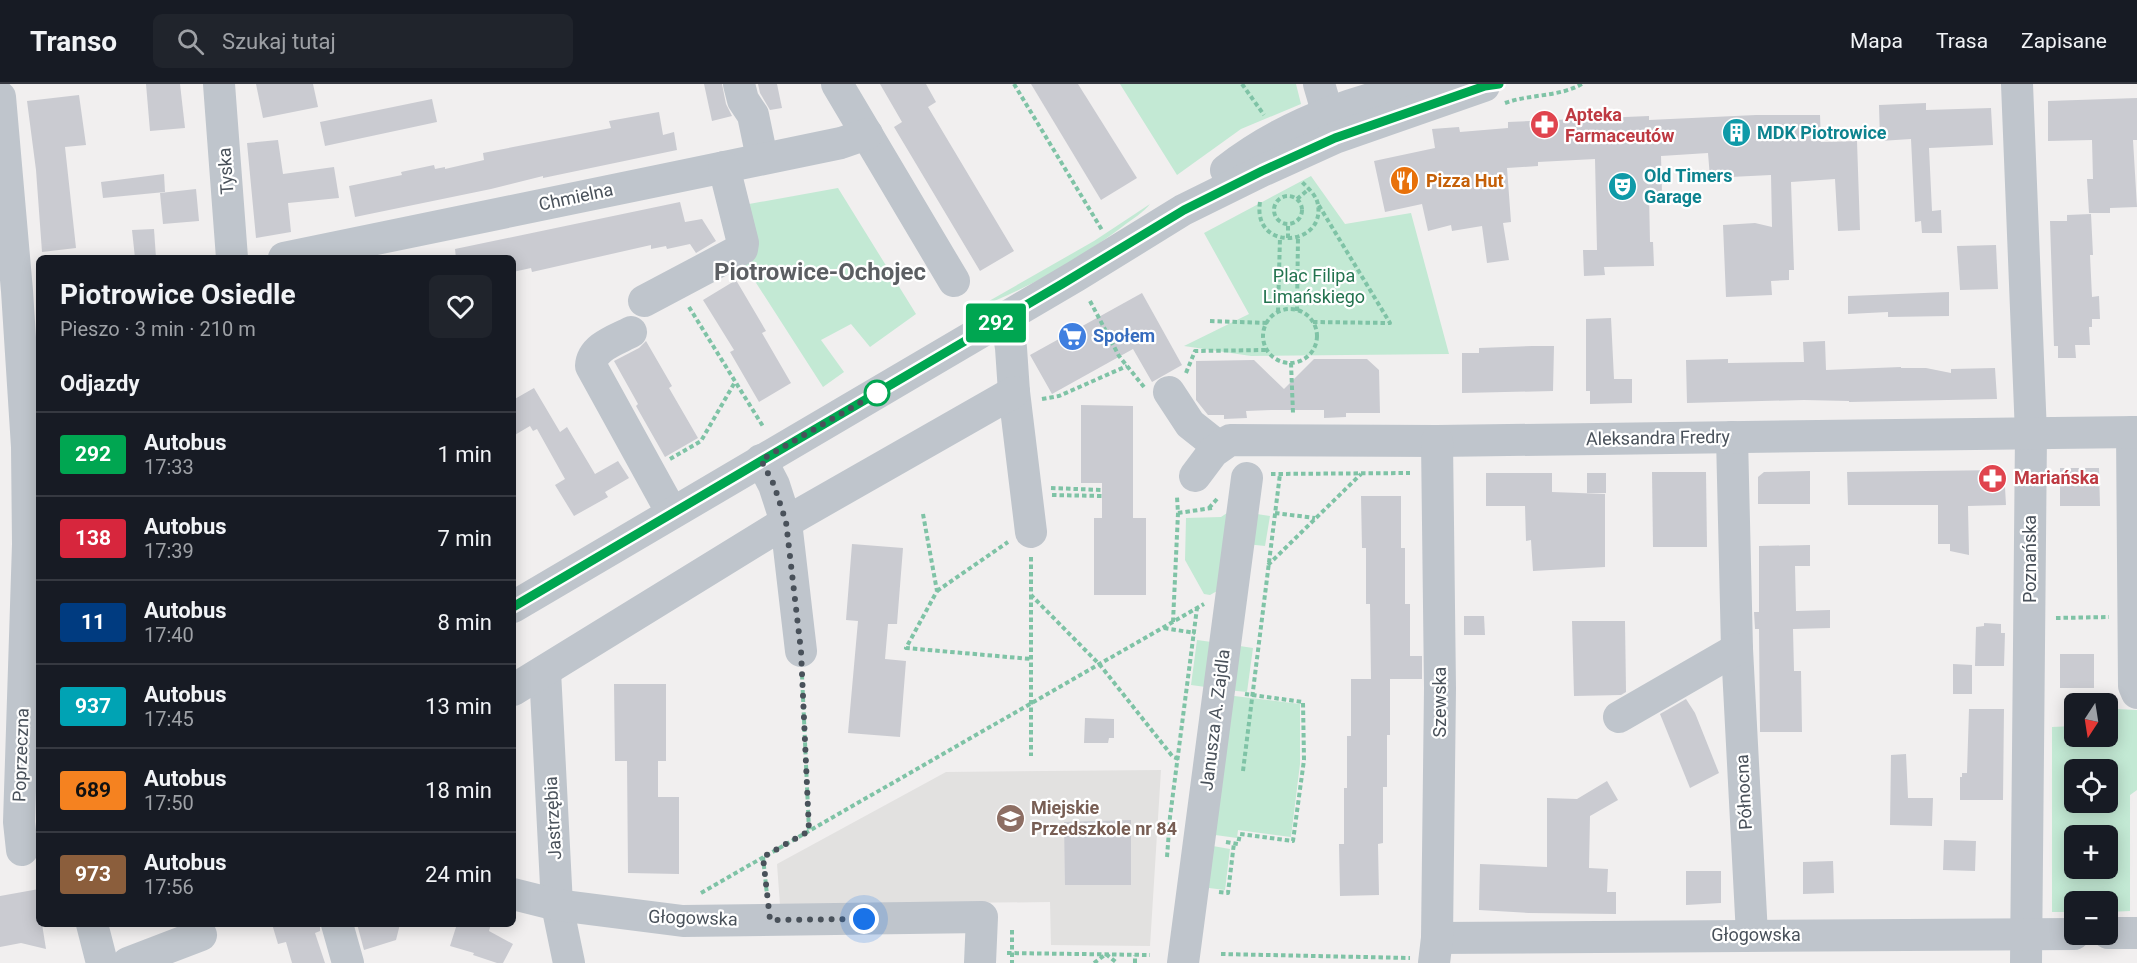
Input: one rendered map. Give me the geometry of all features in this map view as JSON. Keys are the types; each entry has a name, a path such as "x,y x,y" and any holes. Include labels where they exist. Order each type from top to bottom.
{"street":[{"name":"Tyska","path":"219,84 232,255"},
{"path":"739,84 743,100 753,115 762,158"},
{"path":"837,84 954,281"},
{"path":"1319,84 1332,126"},
{"name":"Poznańska","path":"2017,84 2031,434 2026,949"},
{"path":"516,605 1184,210 1262,171 1332,126 1493,92"},
{"name":"Poprzeczna","path":"0,97 8,293 27,447 28,544 12,658 20,851"},
{"name":"Chmielna","path":"298,255 841,143 867,134"},
{"path":"644,302 742,249 724,166"},
{"path":"1006,317 1011,348 1026,396 1030,530"},
{"path":"631,332 596,351 591,357 591,366 672,513"},
{"path":"1159,392 1190,424 1219,447 1212,452 1195,476"},
{"path":"516,688 786,522 1026,396"},
{"path":"2134,432 2133,617 2134,686 2137,693"},
{"name":"Aleksandra Fredry","path":"1219,447 1230,440 1437,441 2134,432"},
{"name":"Północna","path":"1732,437 1737,650 1752,935"},
{"name":"Szewska","path":"1427,953 1440,688 1437,441"},
{"path":"761,460 774,485 786,522 801,651"},
{"name":"Janusza A. Zajdla","path":"1183,963 1244,481"},
{"path":"1619,717 1737,650"},
{"name":"Jastrzębia","path":"545,671 557,905 569,963"},
{"name":"Głogowska","path":"516,895 557,905 683,921 982,917 980,958"},
{"path":"93,927 102,963"},
{"path":"338,927 348,963"},
{"path":"2118,933 2137,933"},
{"path":"128,963 201,935"},
{"name":"Głogowska","path":"1427,953 1752,935 2026,949 2064,937"}],"path":[{"path":"1014,84 1102,231"},
{"path":"1242,84 1266,117"},
{"path":"1493,92 1521,98 1570,91 1582,84"},
{"path":"1297,175 1309,189 1390,323 1313,322"},
{"path":"1297,199 1309,189"},
{"path":"1262,196 1259,212 1261,222 1265,229 1280,237 1298,237 1311,229 1317,220 1318,204"},
{"path":"1284,196 1297,199 1302,212 1297,220 1288,224 1277,218 1275,206 1284,196"},
{"path":"1288,224 1288,238"},
{"path":"1278,312 1280,237"},
{"path":"1297,310 1298,237"},
{"path":"675,285 765,429"},
{"path":"1090,301 1119,356 1127,366 1159,392"},
{"path":"1297,310 1308,316 1317,331 1314,349 1300,361 1282,362 1268,350 1264,342 1264,332 1267,323 1278,312 1297,310"},
{"path":"1210,321 1267,323"},
{"path":"1291,363 1293,407"},
{"path":"1026,396 1059,396 1127,366"},
{"path":"667,461 700,441 735,382"},
{"path":"1209,508 1244,481 1280,474 1418,472"},
{"path":"1259,571 1269,564 1362,473"},
{"path":"1242,771 1280,474"},
{"path":"1086,495 1102,496"},
{"path":"1179,513 1218,508"},
{"path":"1267,512 1316,518"},
{"path":"923,514 937,591"},
{"path":"1030,530 937,591 906,648 1031,659"},
{"path":"1030,530 1031,756"},
{"path":"1031,595 1100,665 1173,757 1186,760"},
{"path":"692,898 1207,602"},
{"path":"1167,860 1170,817 1197,608"},
{"path":"2030,619 2133,617"},
{"path":"1163,628 1203,634"},
{"path":"801,651 809,831"},
{"path":"1216,840 1238,844 1240,834 1293,842 1304,760 1303,702 1235,693"},
{"path":"1210,891 1227,893 1234,843"},
{"path":"763,857 770,920"},
{"path":"1011,930 1012,963"},
{"path":"980,958 1012,953 1150,955"},
{"path":"1221,954 1427,953"},
{"path":"1094,963 1106,954"},
{"path":"1106,954 1117,963"},
{"path":"1135,955 1135,963"}],"shaded area":[{"name":"Miejskie Przedszkole nr 84","path":"1161,770 1150,946 1051,945 1050,902 780,905 777,864 946,772"}],"green space":[{"path":"1120,84 1296,84 1301,104 1241,129 1177,175"},
{"name":"Plac Filipa Limańskiego","path":"1311,176 1345,224 1411,213 1449,354 1251,356 1184,346 1249,314 1204,233"},
{"path":"838,188 916,314 870,347 851,324 821,340 844,372 823,387 742,261 738,206"},
{"path":"1150,204 1122,227 1070,262 1033,283 975,309 1094,241"},
{"path":"1230,511 1226,586 1210,595 1204,594 1185,560 1186,518 1221,517"},
{"path":"1250,513 1270,516 1265,546 1246,544"},
{"path":"1197,640 1219,643 1213,688 1191,685"},
{"path":"1233,645 1253,648 1247,692 1227,690"},
{"path":"1226,695 1300,704 1300,764 1291,837 1238,830 1237,838 1208,834"},
{"path":"2118,709 2137,710 2137,790 2130,795 2130,911 2118,912 2118,891 2064,891 2064,912 2052,912 2052,727 2064,726 2064,747 2118,747"},
{"path":"1207,845 1230,849 1225,890 1201,887"}],"building":[{"path":"146,84 180,84 185,128 150,131"},
{"path":"256,84 313,84 318,107 263,118"},
{"path":"704,84 722,84 726,104 732,116 712,121"},
{"path":"758,84 777,84 782,108 770,110 760,93"},
{"path":"880,84 926,84 936,102 928,107 1014,251 980,271 894,127 902,122"},
{"path":"1031,84 1078,84 1137,178 1101,200"},
{"path":"79,95 86,145 65,147 76,248 42,252 36,170 27,101"},
{"path":"2137,98 2137,140 2133,140 2137,207 2110,208 2110,213 2089,213 2087,179 2093,179 2092,140 2048,141 2048,101"},
{"path":"432,99 437,122 325,146 320,122"},
{"path":"1926,103 1926,110 1991,108 1993,145 1929,148 1932,211 1941,210 1942,233 1922,233 1921,221 1915,222 1911,139 1880,141 1879,105"},
{"path":"659,112 663,135 674,132 677,150 543,178 543,176 355,217 349,186 402,175 401,172 434,165 435,169 445,167 445,169 484,160 483,153 611,128 609,121"},
{"path":"1756,115 1820,115 1821,142 1857,141 1860,230 1838,231 1835,179 1791,182 1794,270 1789,270 1789,280 1771,281 1772,295 1726,297 1723,225 1755,223 1772,227 1771,175 1710,178 1708,153 1661,156 1662,194 1649,195 1650,242 1653,242 1654,266 1604,267 1605,275 1584,276 1583,250 1597,250 1595,159 1538,162 1538,166 1507,168 1511,222 1503,223 1509,260 1487,263 1482,226 1452,231 1451,225 1428,231 1422,204 1385,212 1374,161 1435,148 1432,129 1459,127 1460,132 1508,128 1508,122 1649,116 1649,120"},
{"path":"278,140 283,174 334,167 339,198 288,203 291,232 256,238 247,143"},
{"path":"164,174 165,192 103,198 101,182"},
{"path":"196,189 199,221 163,224 160,193"},
{"path":"680,202 685,222 702,219 716,241 696,253 690,244 667,249 666,246 651,249 651,245 532,272 531,268 516,271 516,255 456,255 455,249"},
{"path":"2091,214 2092,297 2099,296 2100,319 2092,319 2092,327 2089,327 2090,345 2075,345 2076,358 2058,358 2058,346 2054,346 2050,221 2067,221 2067,215"},
{"path":"154,229 156,255 135,255 132,230"},
{"path":"1996,245 1998,289 1960,290 1957,246"},
{"path":"736,280 766,331 762,333 791,383 759,402 730,352 734,350 703,300"},
{"path":"1949,292 1949,316 1888,317 1888,312 1848,314 1848,296"},
{"path":"1142,293 1182,365 1152,382 1133,349 1052,394 1030,355"},
{"path":"1611,318 1614,379 1632,379 1632,403 1590,404 1590,391 1586,391 1586,319"},
{"path":"646,341 672,386 669,388 698,438 665,457 614,361 639,348"},
{"path":"1825,341 1826,370 1901,367 1926,368 1951,373 1951,369 1995,368 1997,399 1687,403 1686,360 1728,359 1728,363 1804,362 1803,342"},
{"path":"1554,346 1553,391 1462,393 1462,353 1479,353 1479,348"},
{"path":"1314,359 1367,359 1379,370 1380,413 1346,413 1346,417 1324,418 1324,410 1271,410 1246,411 1247,418 1224,419 1224,415 1208,415 1196,400 1196,361 1254,360 1284,389"},
{"path":"534,388 560,432 567,427 595,474 618,461 629,478 605,492 608,497 574,516 555,485 565,479 537,429 533,431 530,426 516,434 516,398"},
{"path":"1081,405 1133,406 1133,518 1146,518 1146,595 1094,595 1094,518 1102,518 1102,483 1081,483"},
{"path":"2060,468 2099,468 2100,506 2060,506"},
{"path":"2004,470 2006,505 1968,506 1969,555 1950,551 1950,544 1938,544 1938,505 1848,505 1847,472"},
{"path":"1810,471 1810,504 1758,504 1758,477 1764,472"},
{"path":"1652,472 1706,472 1707,547 1653,547"},
{"path":"1486,473 1552,473 1552,492 1605,494 1605,567 1533,571 1531,540 1526,541 1525,506 1486,506"},
{"path":"1587,473 1606,473 1606,493 1587,493"},
{"path":"1361,496 1401,496 1401,548 1405,548 1405,604 1410,604 1410,656 1422,656 1422,679 1390,679 1387,787 1383,787 1383,843 1378,844 1379,895 1340,896 1339,844 1344,844 1347,736 1351,736 1351,679 1371,679 1370,604 1366,604 1366,548 1362,548"},
{"path":"852,544 903,548 897,624 888,624 885,659 906,661 900,737 848,733 858,621 846,620"},
{"path":"1810,545 1810,566 1795,566 1796,611 1830,610 1830,628 1793,629 1794,671 1801,671 1802,732 1760,732 1759,629 1755,629 1754,612 1759,612 1759,546"},
{"path":"1464,616 1484,616 1485,635 1464,635"},
{"path":"1572,621 1625,621 1626,692 1621,695 1574,696"},
{"path":"1984,623 2001,624 2001,633 2005,633 2004,666 1975,666 1976,627 1984,626"},
{"path":"2060,654 2094,654 2094,688 2060,688"},
{"path":"1953,664 1972,665 1972,694 1953,694"},
{"path":"614,684 666,684 666,761 658,761 658,797 679,797 679,874 628,873 627,761 615,761"},
{"path":"1686,699 1695,713 1719,773 1690,788 1660,714"},
{"path":"1969,709 2004,709 2003,800 1960,800 1960,777 1962,773 1967,773"},
{"path":"1085,718 1114,719 1114,738 1109,738 1108,743 1084,743"},
{"path":"1906,754 1908,798 1933,798 1932,826 1890,825 1891,755"},
{"path":"1607,781 1618,800 1590,816 1589,868 1608,869 1607,892 1616,892 1616,914 1479,910 1480,864 1547,867 1547,798 1577,799"},
{"path":"1131,820 1131,885 1065,885 1064,822"},
{"path":"1944,840 1976,841 1975,871 1943,870"},
{"path":"1833,861 1834,893 1803,894 1803,862"},
{"path":"1686,871 1721,871 1721,903 1686,905"},
{"path":"36,890 36,927 42,927 46,949 21,943 0,947 0,896"},
{"path":"273,927 320,927 320,931 315,933 325,963 292,963 286,942 278,944"},
{"path":"358,927 399,927 396,940 364,950"},
{"path":"456,927 490,927 489,931 513,944 503,963 497,963 450,946"}],"bus line":[{"name":"292","path":"516,605 1105,259 1184,210 1262,171 1355,130 1485,86 1499,84"}],"place":[{"name":"Apteka Farmaceutów","path":"1544,125"},
{"name":"MDK Piotrowice","path":"1736,133"},
{"name":"Pizza Hut","path":"1405,181"},
{"name":"Old Timers Garage","path":"1623,186"},
{"name":"Społem","path":"1072,336"},
{"name":"Mariańska","path":"1993,478"},
{"name":"Miejskie Przedszkole nr 84","path":"1010,818"}],"district":[{"name":"Piotrowice-Ochojec","path":"820,272"}],"route":[{"path":"864,919 770,920 763,857 809,831 809,788 801,651 786,522 774,485 761,460 877,393"}]}
